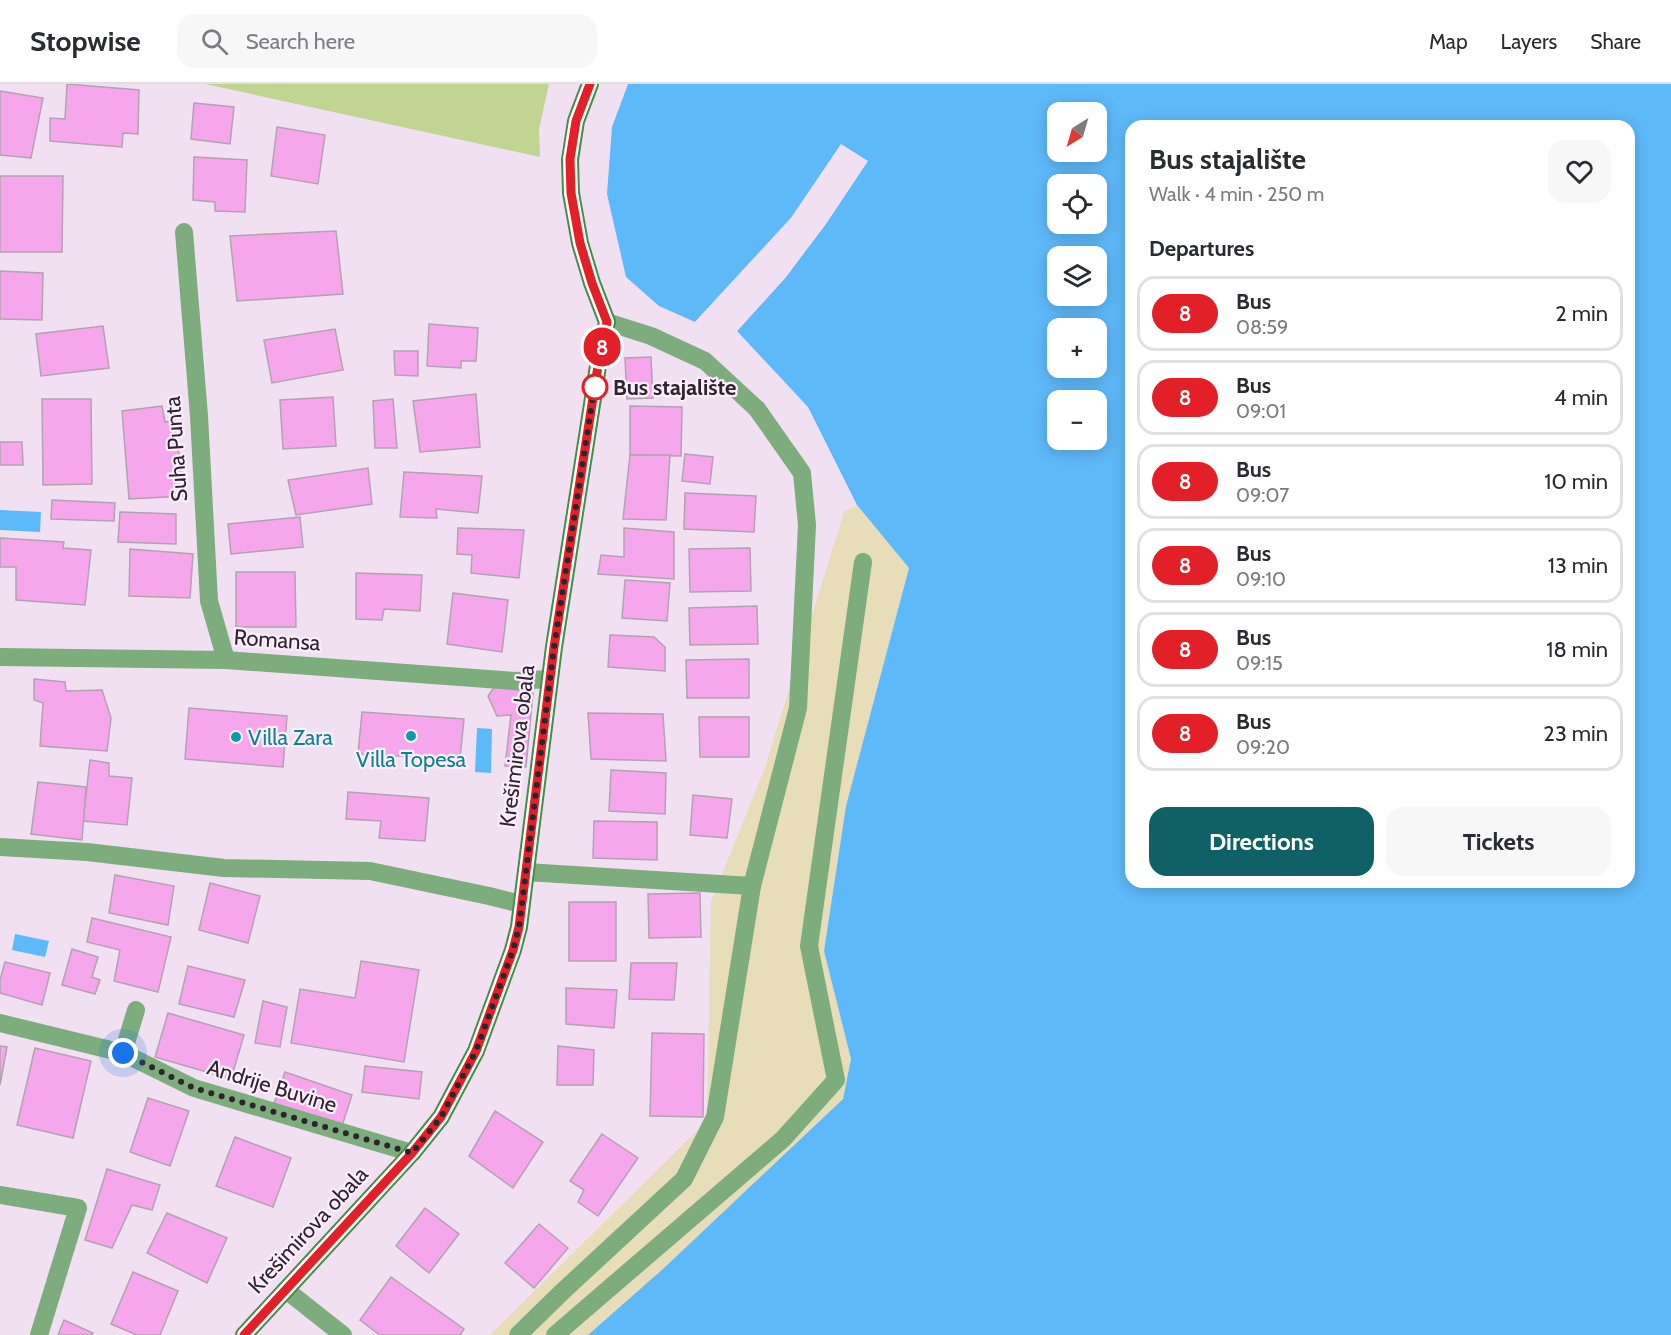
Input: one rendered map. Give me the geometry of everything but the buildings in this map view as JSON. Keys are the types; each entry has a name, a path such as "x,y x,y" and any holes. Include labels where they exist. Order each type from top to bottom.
{"street":[{"path":"518,1335 684,1179 715,1117 752,886 798,708 807,525 802,473 757,409 705,361 651,336 607,322 580,243 571,193 570,159 576,121 590,84"},
{"name":"Suha Punta","path":"184,232 199,416 209,601 226,660"},
{"name":"Krešimirova obala","path":"244,1335 412,1153 441,1117 476,1051 513,950 519,927 550,679 598,366 607,322"},
{"path":"555,1335 783,1138 836,1080 809,946 863,562"},
{"name":"Romansa","path":"0,657 226,660 515,681 550,679"},
{"path":"0,847 87,852 224,868 370,871 521,904"},
{"path":"526,873 752,886"},
{"path":"123,1053 136,1010"},
{"name":"Andrije Buvine","path":"0,1023 123,1053 194,1088 412,1153"},
{"path":"0,1195 78,1208 39,1335"},
{"path":"286,1290 343,1335"}],"green space":[{"path":"205,84 549,84 539,129 540,157"}],"sand":[{"path":"857,505 909,568 846,806 824,950 851,1059 843,1099 664,1268 588,1335 490,1335 707,1121 711,902 764,770 844,512"}],"water":[{"path":"628,84 1671,84 1671,1335 588,1335 664,1268 843,1099 851,1059 824,951 846,806 909,568 857,505 808,407 737,331 786,277 867,161 841,145 791,218 695,322 659,306 626,277 607,194 612,127"},
{"path":"0,510 41,512 40,532 0,530"},
{"path":"477,728 492,729 491,773 475,772"},
{"path":"15,934 49,941 45,957 12,950"}],"pier":[{"path":"841,144 868,161 826,224 786,277 737,331 737,327 784,275 863,162 842,148 794,219 698,323 695,322 791,218"}],"bus line":[{"name":"8","path":"244,1335 412,1153 441,1117 476,1051 513,950 519,927 554,647 598,366 607,322 580,243 571,193 570,159 576,121 590,84"}],"place":[{"name":"Bus stajalište","path":"595,387"},
{"name":"Villa Topesa","path":"411,736"},
{"name":"Villa Zara","path":"236,737"}],"route":[{"path":"123,1053 194,1088 412,1153 441,1117 476,1051 513,950 519,927 554,647 595,384 595,387"}]}
